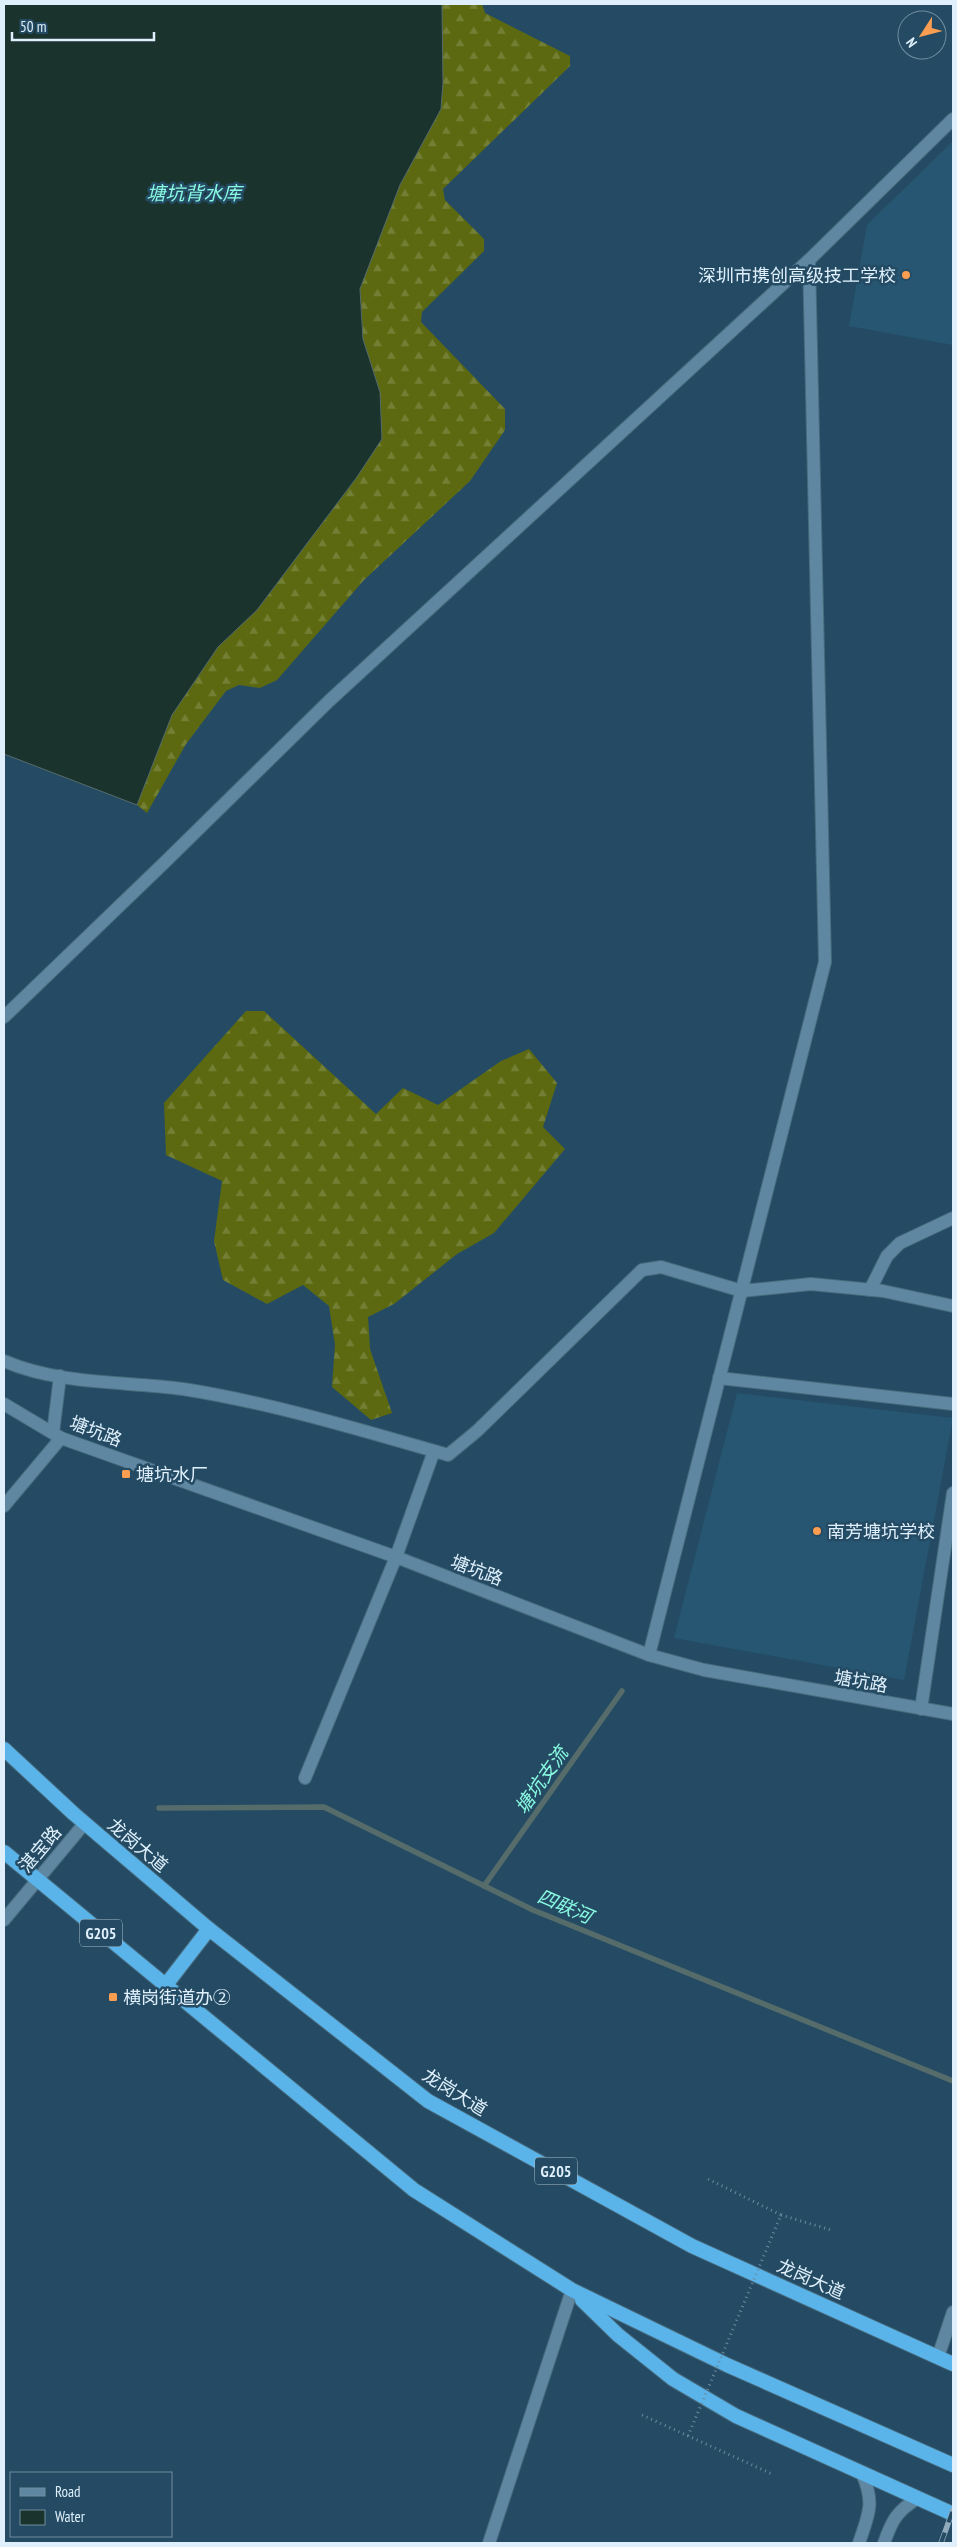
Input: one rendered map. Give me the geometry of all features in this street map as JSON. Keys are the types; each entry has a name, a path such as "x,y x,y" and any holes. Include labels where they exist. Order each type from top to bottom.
{"highway":[{"name":"龙岗大道","path":"4,1749 84,1824 209,1929 428,2101 692,2246 953,2364"},
{"name":"G205","path":"4,1852 414,2190 572,2290 727,2365 953,2465"},
{"path":"165,1986 209,1929"},
{"path":"572,2290 618,2335 673,2379 736,2416 953,2514"}],"street":[{"path":"4,1017 329,701 809,260 953,119"},
{"path":"649,1655 825,962 809,260"},
{"path":"870,1290 886,1256 900,1243 953,1218"},
{"path":"4,1361 22,1369 60,1376 183,1389 308,1416 448,1455 477,1431 642,1270 661,1267 742,1291 811,1284 870,1290 953,1306"},
{"path":"4,1506 57,1435 60,1376"},
{"path":"719,1378 953,1404"},
{"name":"塘坑路","path":"4,1404 57,1435 396,1557 649,1655 704,1670 953,1714"},
{"path":"305,1778 396,1557 434,1451"},
{"path":"921,1709 953,1493"},
{"name":"湛宝路","path":"4,1920 84,1824"},
{"path":"489,2543 572,2290"},
{"path":"938,2357 953,2312"},
{"path":"859,2543 870,2511 870,2492 862,2473"},
{"path":"884,2543 891,2524 901,2508 918,2498"}],"path":[{"path":"708,2179 781,2215 831,2230"},
{"path":"688,2436 781,2215"},
{"path":"642,2415 772,2474"}],"shaded area":[{"name":"深圳市携创高级技工学校","path":"953,141 953,345 849,326 867,225"},
{"name":"南芳塘坑学校","path":"737,1393 953,1418 904,1680 674,1638"}],"green space":[{"path":"442,4 482,4 485,13 570,56 570,66 443,189 445,200 484,239 484,251 422,312 421,322 505,409 505,430 470,481 364,580 277,680 260,688 239,685 226,691 186,744 147,813 137,805 172,715 218,647 257,610 357,477 380,392 363,339 360,289 400,185 441,109"},
{"path":"246,1011 264,1011 376,1114 403,1088 438,1105 501,1061 529,1049 557,1083 543,1127 565,1149 494,1233 457,1254 394,1304 368,1317 370,1349 392,1413 371,1420 332,1387 335,1345 329,1306 303,1285 267,1304 223,1280 214,1241 222,1181 166,1155 164,1103"}],"water":[{"name":"塘坑背水库","path":"4,4 442,4 443,83 441,109 400,185 360,289 363,339 380,392 382,439 357,477 257,610 218,647 172,715 137,805 4,754"}],"waterway":[{"name":"塘坑支流","path":"484,1886 622,1691"},
{"name":"四联河","path":"159,1808 324,1807 533,1910 953,2081"}],"railway":[{"path":"941,2543 953,2510"}],"place":[{"name":"深圳市携创高级技工学校","path":"906,275"},
{"name":"塘坑水厂","path":"126,1474"},
{"name":"南芳塘坑学校","path":"817,1531"},
{"name":"横岗街道办②","path":"113,1997"}]}
